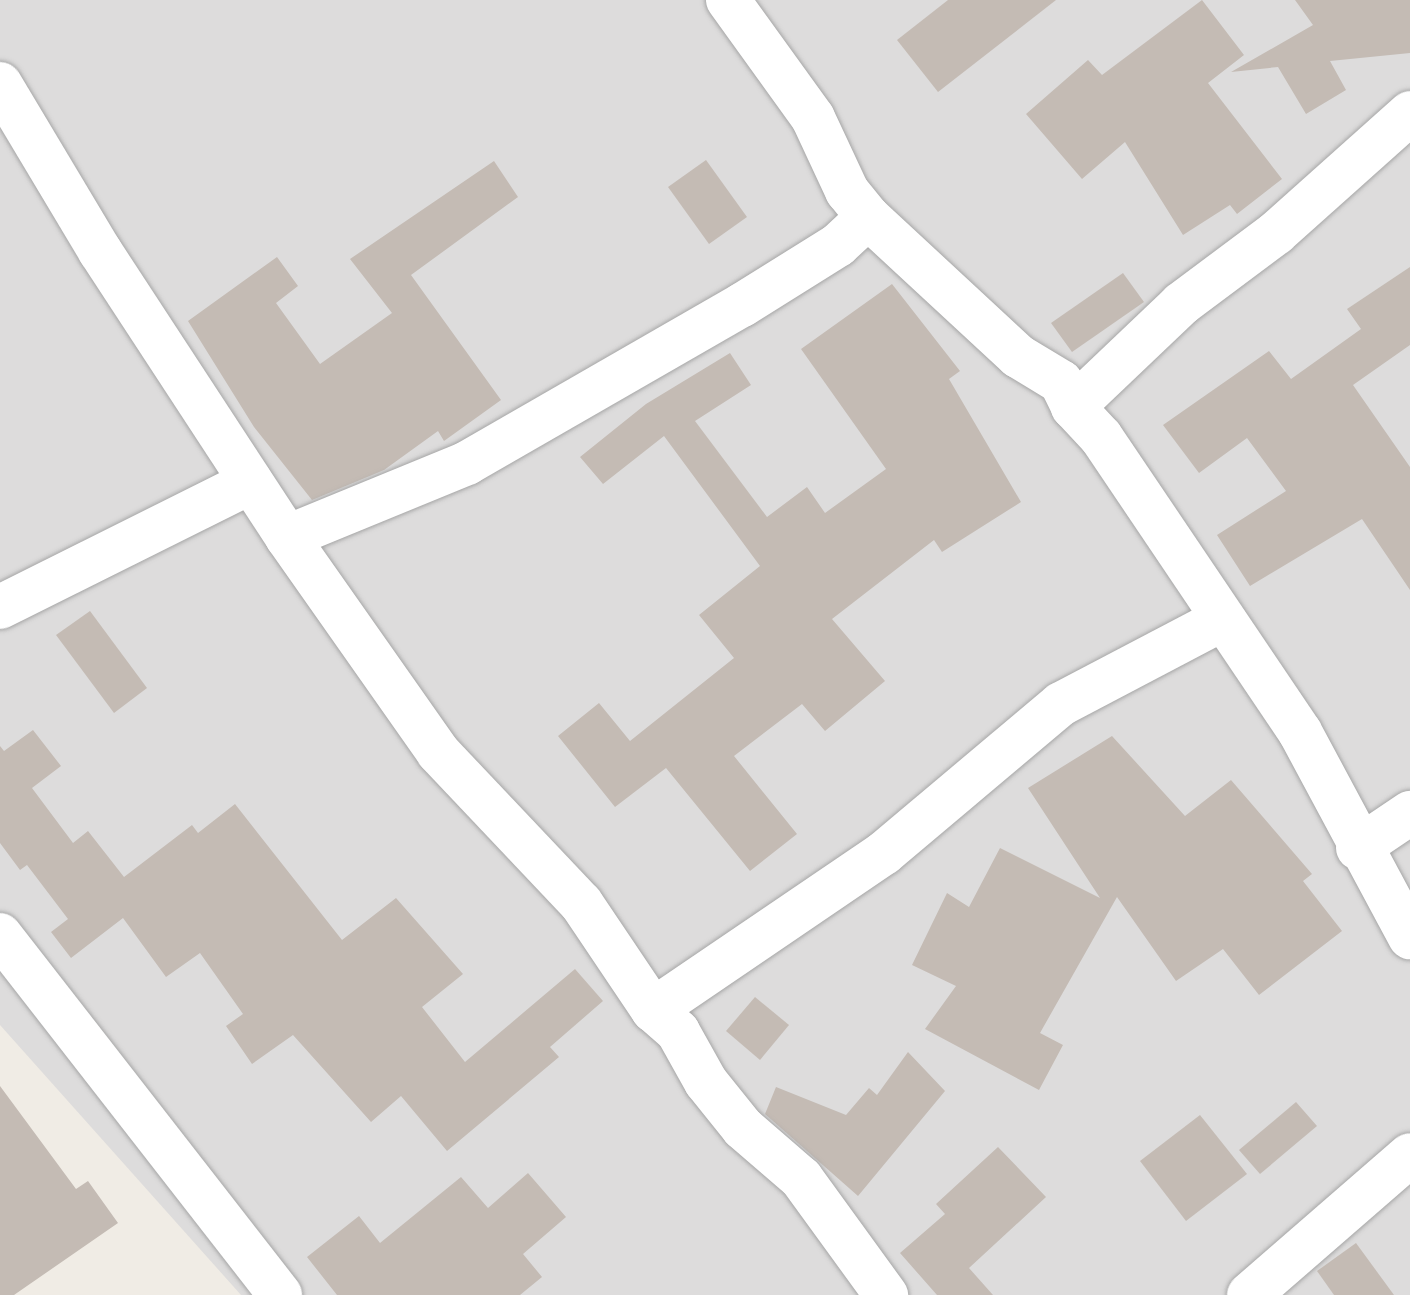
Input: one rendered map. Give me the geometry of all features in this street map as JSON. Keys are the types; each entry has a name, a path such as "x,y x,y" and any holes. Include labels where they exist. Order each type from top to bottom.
{"street":[{"path":"728,0 813,118 847,191 868,217 996,337 1061,382 1073,407 1189,560 1221,620 1300,732 1358,848 1410,937"},
{"path":"0,84 287,537 438,752 581,903 653,1010 678,1032 706,1082 743,1128 801,1178 886,1295"},
{"path":"1073,407 1181,304 1276,233 1410,113"},
{"path":"287,537 467,463 778,283 838,245 868,217"},
{"path":"0,607 251,482"},
{"path":"653,1010 884,853 1061,704 1221,620"},
{"path":"1358,848 1410,813"},
{"path":"0,935 280,1295"},
{"path":"1249,1295 1410,1155"}],"shaded area":[{"path":"0,0 1410,0 1410,1295 241,1295 0,1025"}],"building":[{"path":"948,0 1056,0 938,92 897,40"},
{"path":"1202,0 1244,55 1208,83 1282,179 1237,214 1230,205 1183,235 1125,142 1082,179 1026,114 1088,60 1102,75"},
{"path":"1295,0 1410,0 1410,53 1330,61 1346,90 1306,114 1278,67 1231,72 1313,25"},
{"path":"706,160 747,217 709,244 668,187"},
{"path":"494,161 518,197 411,275 501,400 444,441 438,431 384,470 312,500 254,427 188,321 277,257 298,286 276,303 320,364 392,313 350,259"},
{"path":"1410,267 1410,345 1353,385 1410,467 1410,590 1362,519 1250,586 1217,535 1286,491 1247,438 1199,473 1163,425 1269,351 1291,379 1361,329 1347,309"},
{"path":"1123,273 1144,302 1072,352 1051,323"},
{"path":"892,284 960,371 949,379 1021,502 942,552 934,540 832,619 885,681 825,731 802,704 734,756 797,834 750,871 666,768 615,807 558,736 599,703 630,741 734,658 699,615 760,566 664,436 603,484 580,457 646,404 730,353 751,385 695,421 767,517 807,487 825,513 886,469 801,349"},
{"path":"90,611 147,688 114,713 56,635"},
{"path":"33,730 61,766 32,788 73,843 88,831 124,877 192,825 198,833 235,804 342,940 396,898 463,974 422,1007 465,1062 575,969 603,1001 550,1047 559,1057 447,1151 401,1096 371,1122 293,1035 252,1064 226,1026 243,1014 200,953 166,977 123,918 71,958 51,932 68,919 27,865 20,870 0,843 0,746 4,751"},
{"path":"1112,736 1185,816 1231,780 1312,874 1303,881 1342,931 1259,995 1223,949 1176,981 1117,897 1040,1033 1063,1045 1039,1090 925,1029 956,986 912,965 947,893 969,907 1000,848 1100,898 1028,788"},
{"path":"755,997 789,1025 760,1060 726,1031"},
{"path":"908,1052 945,1091 858,1196 765,1114 776,1087 846,1115 869,1088 877,1095"},
{"path":"0,1086 76,1189 88,1181 118,1223 14,1295 0,1295"},
{"path":"1296,1102 1317,1126 1260,1174 1239,1150"},
{"path":"1200,1115 1247,1174 1186,1221 1140,1161"},
{"path":"998,1147 1046,1197 969,1268 993,1295 937,1295 900,1253 945,1214 936,1204"},
{"path":"528,1173 566,1217 523,1254 542,1277 520,1295 337,1295 307,1257 359,1216 380,1243 461,1177 488,1208"},
{"path":"1356,1243 1394,1295 1334,1295 1317,1271"}]}
